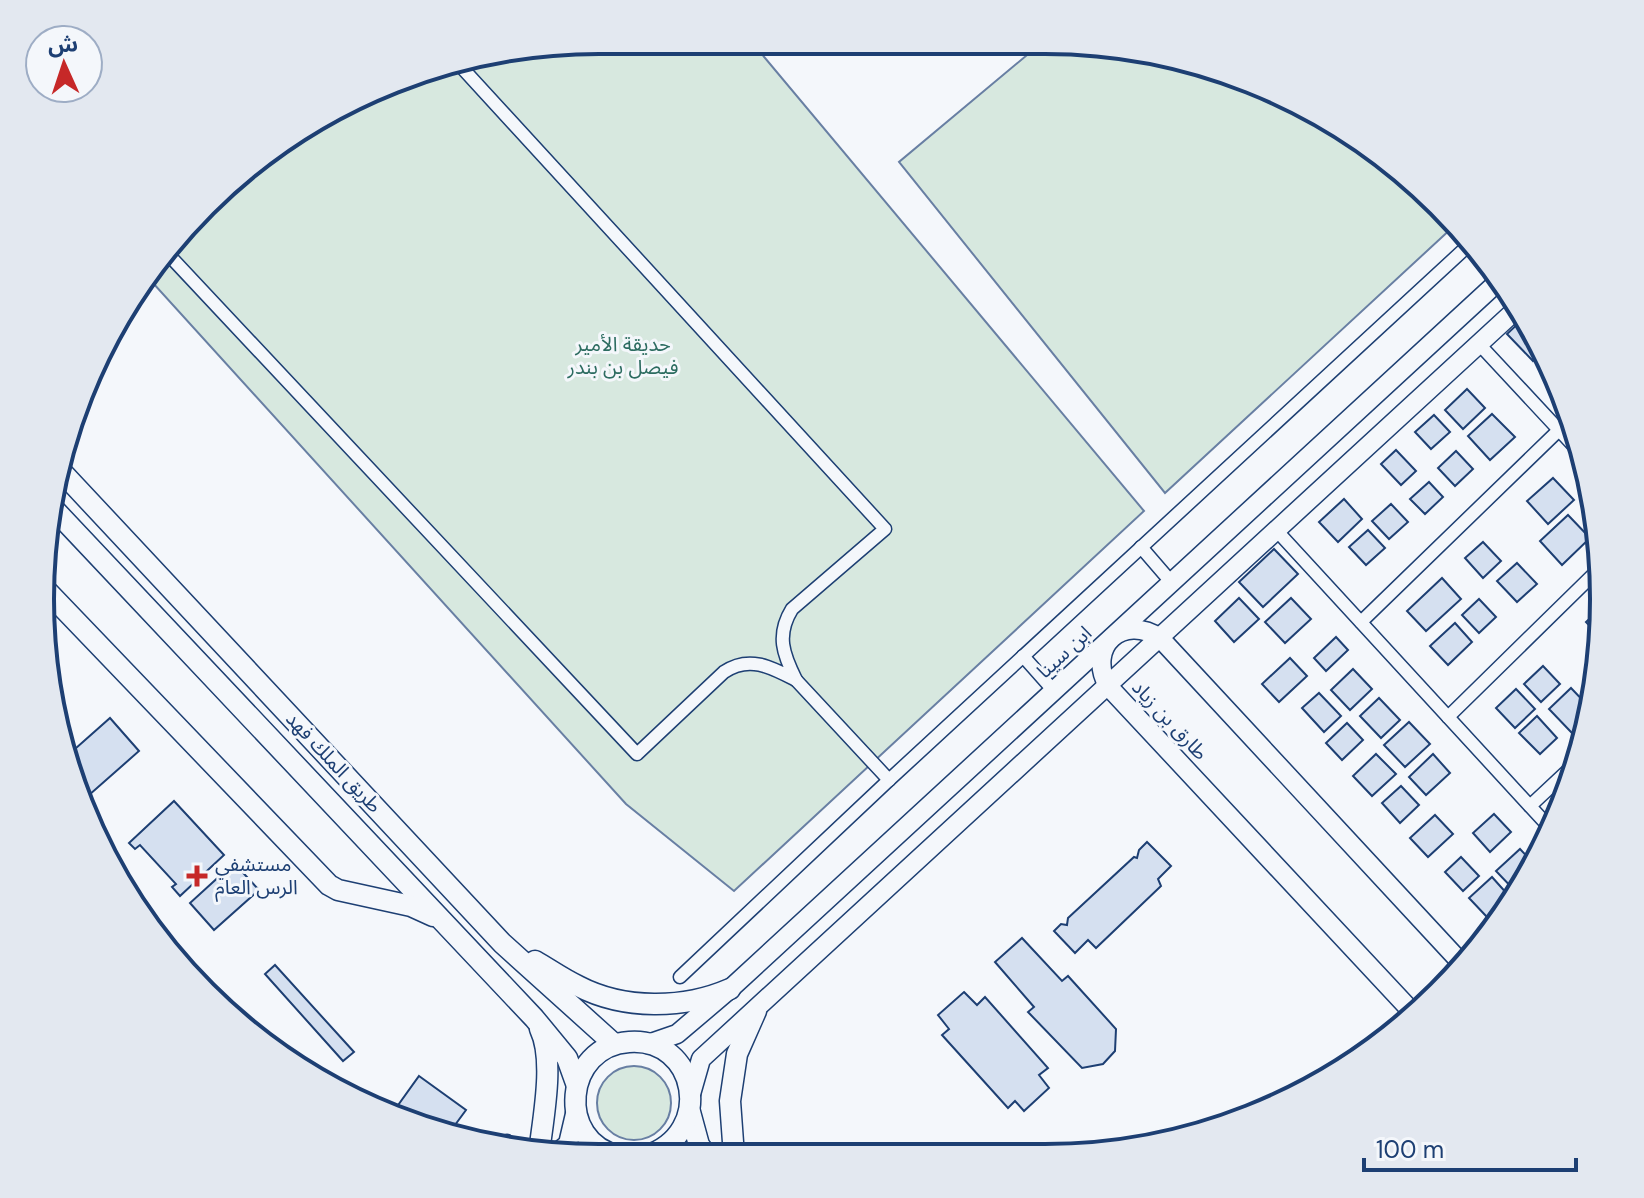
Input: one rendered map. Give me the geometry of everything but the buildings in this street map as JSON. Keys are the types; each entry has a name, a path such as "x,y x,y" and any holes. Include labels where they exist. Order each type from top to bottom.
{"main road":[{"name":"طريق الملك فهد","path":"68,478 502,943 614,1044"},
{"name":"طريق الملك فهد","path":"61,516 534,1018 567,1058 576,1083"},
{"path":"54,598 329,885 338,890 426,911 448,927"},
{"path":"502,943 580,988 635,1005 705,1000 730,989"},
{"path":"733,1144 730,1101 737,1054 756,1011"},
{"path":"534,1018 545,1040 547,1062 540,1140"},
{"path":"595,1144 583,1132 575,1114 576,1083 584,1066 597,1053 614,1044 631,1041 664,1051 677,1062 686,1077 699,1144"},
{"path":"670,1144 683,1128 690,1103"}],"street":[{"path":"465,71 885,529 792,609 784,622 781,639 784,656 796,680 889,780"},
{"path":"680,977 1463,250"},
{"path":"172,261 637,754 724,672 737,664 770,666 796,680"},
{"name":"ابن سينا","path":"648,1044 677,1034 730,989 1492,287"},
{"path":"690,1103 701,1059 1510,315"},
{"path":"1479,344 1565,436"},
{"path":"1361,622 1559,430"},
{"path":"1277,531 1543,820"},
{"path":"1141,547 1172,583"},
{"path":"1448,717 1589,578"},
{"path":"1113,636 1142,629 1160,638 1456,957"},
{"name":"طارق بن زياد","path":"1113,636 1101,655 1100,666 1108,686 1407,1006"},
{"path":"1023,656 1054,691"},
{"path":"1530,806 1559,778"},
{"path":"568,1143 575,1114"}],"green space":[{"name":"حديقة الأمير فيصل بن بندر","path":"762,54 1144,511 734,891 626,804 154,284 189,240 267,167 326,127 390,95 493,64 563,55"},
{"path":"1028,54 1116,59 1151,64 1220,83 1286,110 1318,127 1377,167 1447,232 1165,493 899,162"},
{"path":"634,1066 655,1072 665,1082 671,1103 665,1124 655,1134 634,1140 613,1134 603,1124 597,1103 603,1082 613,1072"}],"place":[{"name":"مستشفي الرس العام","path":"197,876"}]}
